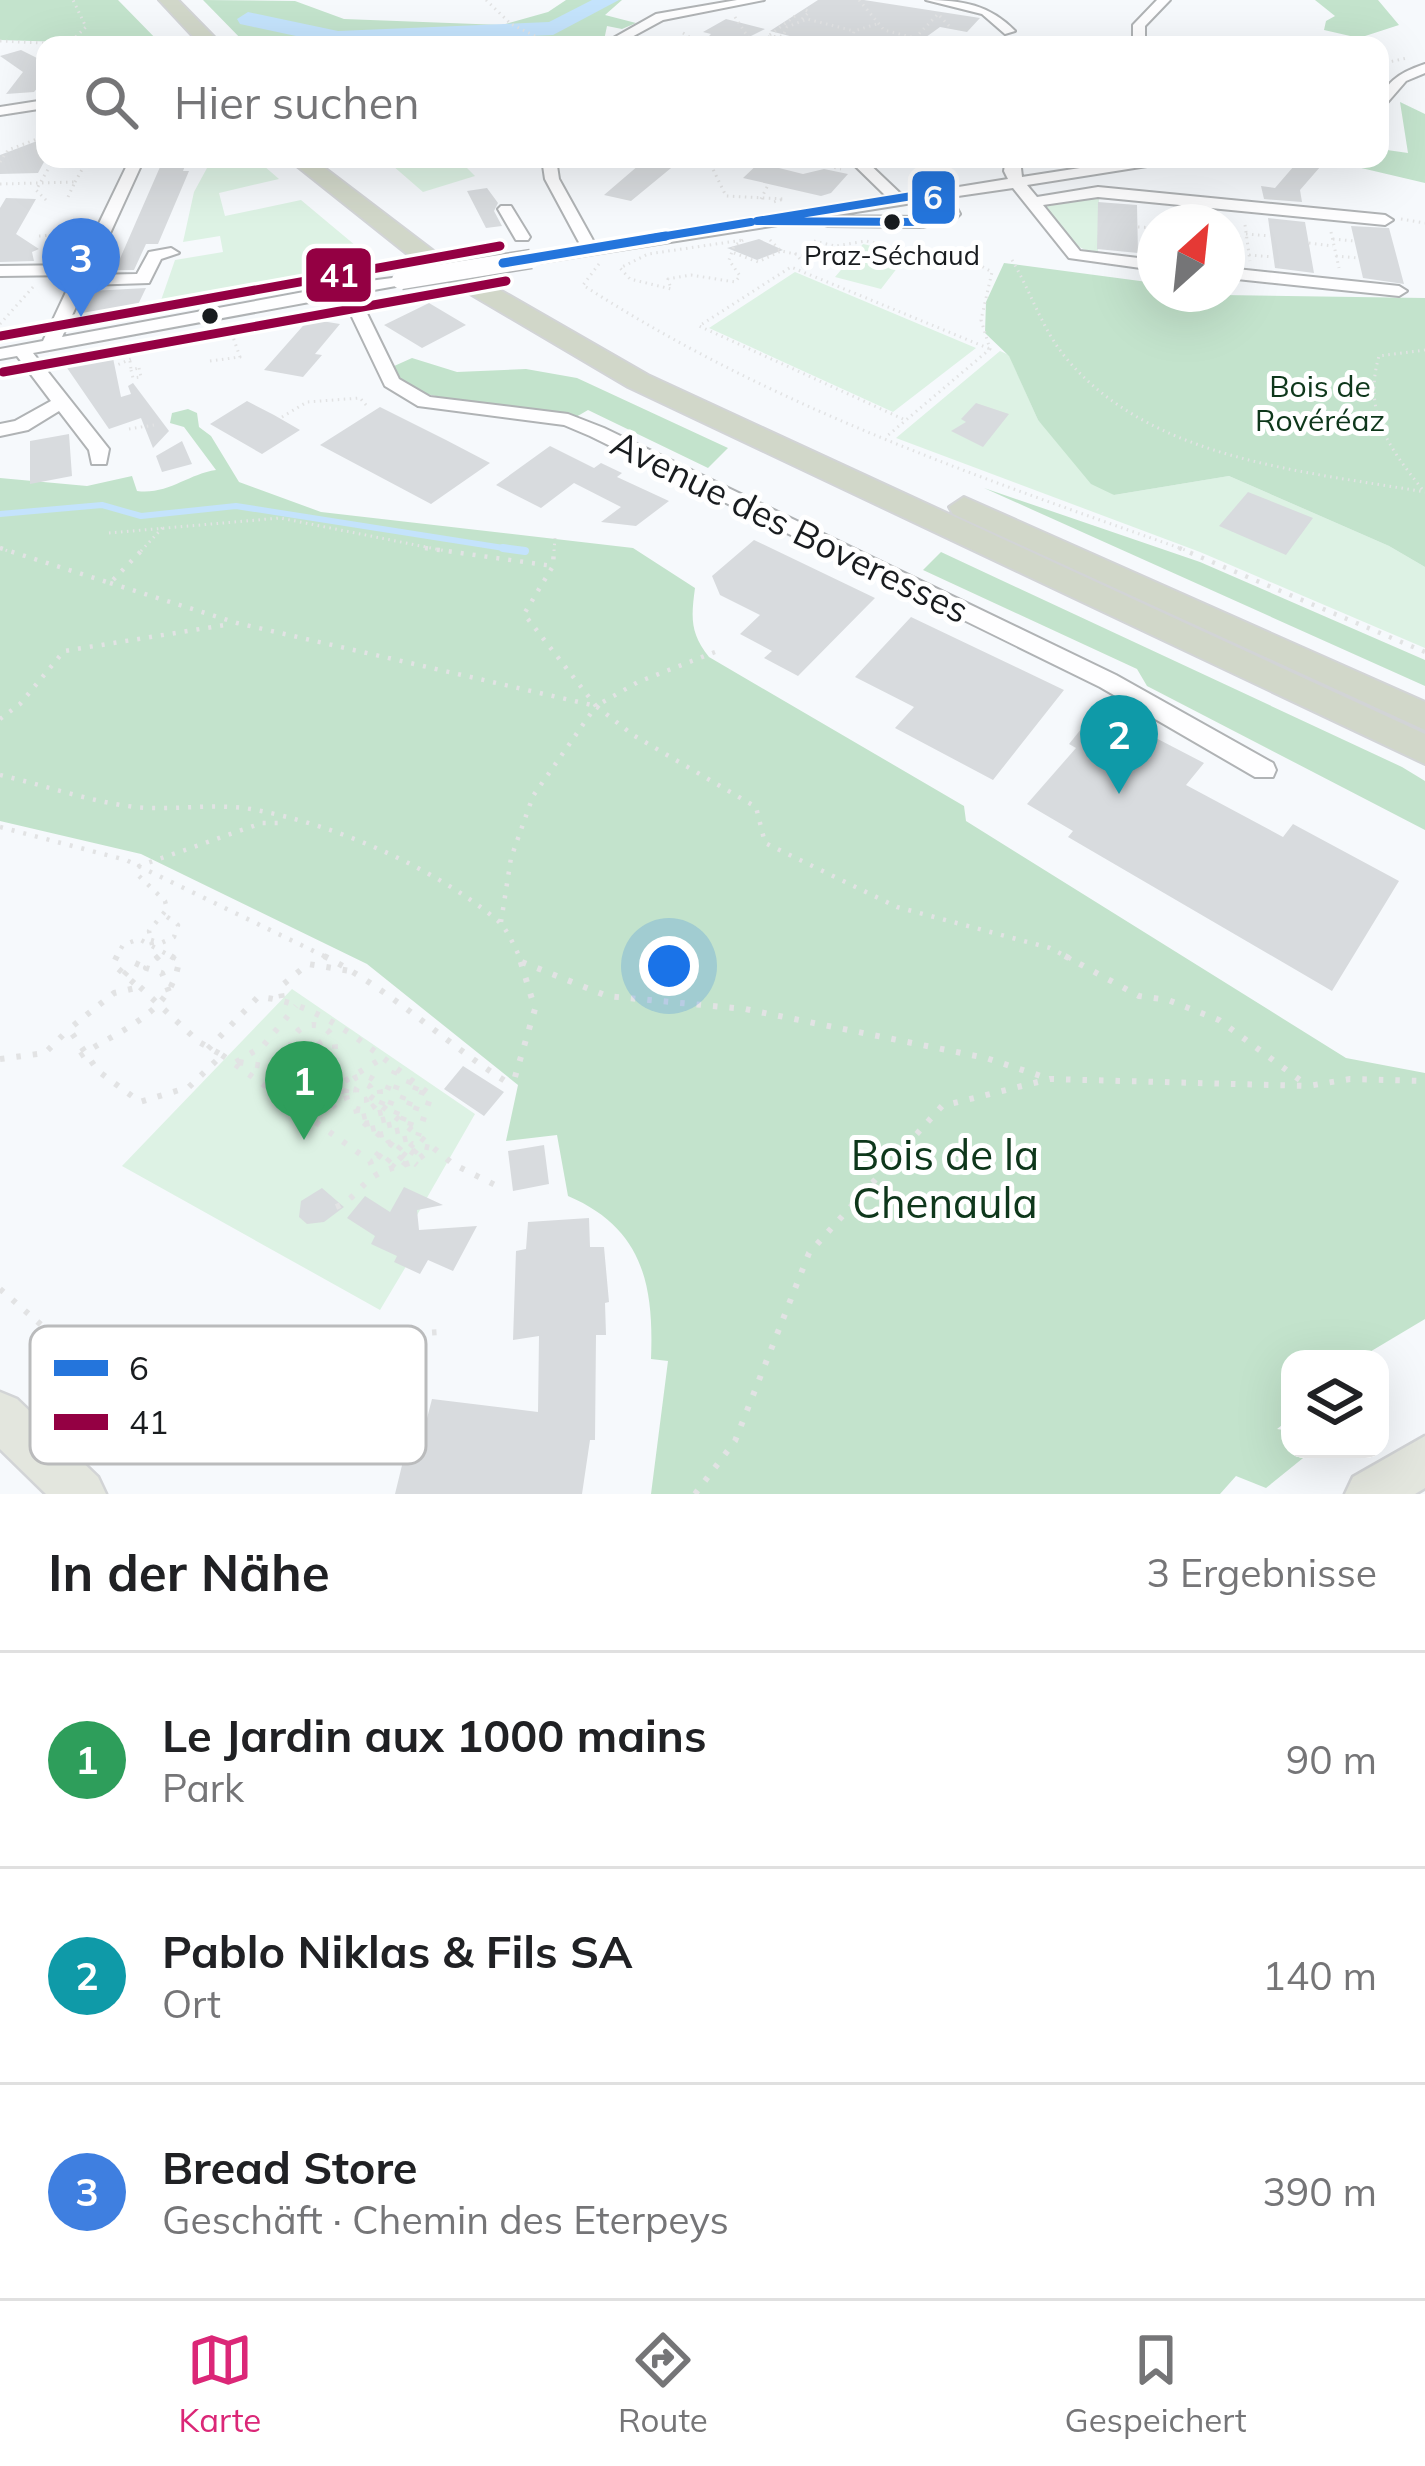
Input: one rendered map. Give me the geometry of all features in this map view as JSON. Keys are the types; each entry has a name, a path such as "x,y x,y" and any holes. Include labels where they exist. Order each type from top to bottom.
{"highway":[{"path":"142,0 176,36"},
{"path":"170,2 203,36"},
{"path":"311,168 430,260 638,382 1425,750"},
{"path":"344,168 423,230 503,281 649,362 1425,717"}],"main road":[{"path":"0,1416 30,1445"},
{"path":"1370,1494 1425,1460"},
{"path":"50,1464 81,1494"}],"street":[{"path":"624,36 660,17 758,0"},
{"path":"1139,36 1139,26 1164,0"},
{"path":"933,5 986,10 1009,31"},
{"path":"1389,94 1401,77 1425,68"},
{"path":"0,111 36,105"},
{"path":"50,344 132,168"},
{"path":"550,168 552,179 594,248"},
{"path":"10,352 594,248 759,229 923,222 947,218 954,211 942,199 904,197 856,168"},
{"path":"1011,168 1075,255 1137,263"},
{"path":"759,229 904,197 1105,168"},
{"path":"1032,202 1098,192 1222,204"},
{"path":"1245,206 1385,220"},
{"path":"506,209 522,237"},
{"path":"0,271 143,278 155,255 171,253"},
{"path":"1245,275 1400,291"},
{"name":"Avenue des Boveresses","path":"347,289 391,382 406,395 425,402 568,420 597,432 1108,681 1264,770"},
{"path":"10,352 62,402 99,449 99,460"},
{"path":"0,430 21,426 62,402"}],"path":[{"path":"73,0 86,27 76,36"},
{"path":"486,0 535,36"},
{"path":"859,0 877,24 909,36"},
{"path":"915,36 933,5 952,28"},
{"path":"784,36 787,27 809,12 804,9"},
{"path":"714,10 738,18 751,36"},
{"path":"768,36 795,16"},
{"path":"802,19 854,31 877,24"},
{"path":"853,36 854,31"},
{"path":"683,33 690,36"},
{"path":"0,41 36,42"},
{"path":"0,162 8,149 36,139"},
{"path":"46,200 36,190 49,168"},
{"path":"67,199 83,168"},
{"path":"712,168 726,196 760,198 769,183"},
{"path":"0,184 75,182"},
{"path":"1328,214 1340,277"},
{"path":"1245,221 1251,267"},
{"path":"759,229 781,251 841,264"},
{"path":"39,236 67,234"},
{"path":"1247,236 1270,236"},
{"path":"743,239 734,246 734,253 730,260 740,276 735,282 680,275 668,279 671,290 630,279 620,268 648,254 743,239"},
{"path":"1333,239 1354,241"},
{"path":"814,241 836,246 866,241 922,255 964,256 979,264 992,276 979,317 980,333 990,350"},
{"path":"1309,243 1334,246"},
{"path":"594,248 602,261 586,279 587,289 746,375 886,437 908,452 1206,557 1425,652"},
{"path":"734,253 758,262 773,259 781,251"},
{"path":"795,253 805,265 800,271"},
{"path":"1249,255 1273,257"},
{"path":"1336,256 1358,258"},
{"path":"1012,260 1068,361 1100,391 1173,436 1262,463 1425,492"},
{"path":"902,419 700,326 791,267 990,350"},
{"path":"0,324 22,303 42,270"},
{"path":"210,361 233,361 242,353 233,337 214,324"},
{"path":"113,344 130,361 131,370"},
{"path":"886,437 990,350"},
{"path":"1425,350 1379,356 1369,382 1383,440 1425,492"},
{"path":"117,365 130,361"},
{"path":"282,417 307,402 360,398 367,406"},
{"path":"129,429 154,425"},
{"path":"109,533 280,518 407,545 553,566"},
{"path":"110,583 165,525"},
{"path":"555,538 553,566 524,614 619,728 713,778 756,807 765,843 897,907 1050,948 1139,996 1168,1000 1219,1020 1308,1086"},
{"path":"0,548 236,623 596,706"},
{"path":"0,719 20,704 64,651 236,623"},
{"path":"501,922 504,875 520,831 553,762 596,706 622,686 715,652"},
{"path":"0,775 136,807 191,804 257,810 437,874 468,902 501,922 522,962 535,1009 514,1082 471,1060 356,972 139,866 0,827"},
{"path":"139,866 262,823 292,823"},
{"path":"139,866 149,890 165,901 163,916"},
{"path":"80,1056 108,1035 147,1017 166,996 178,974 178,961 160,954 151,943 153,923 170,915 178,926 174,937 161,943 151,943 139,939 123,945 113,964 140,987 166,996"},
{"path":"146,968 160,954"},
{"path":"124,975 135,962 162,973 166,996 208,1049 236,1062 301,1109 370,1161 375,1174"},
{"path":"522,962 607,996 745,1009 986,1058 1049,1079"},
{"path":"282,998 280,987 308,964 356,972"},
{"path":"0,1059 45,1053 114,993 140,987"},
{"path":"208,1049 258,997 282,998 307,1008 431,1095 418,1136"},
{"path":"236,1062 263,1046 296,1006"},
{"path":"298,1066 289,1056 296,1035 319,1025 334,1030"},
{"path":"69,1029 80,1056 106,1073 121,1092 140,1102 181,1091 223,1054"},
{"path":"316,1048 337,1042 334,1030"},
{"path":"316,1048 315,1069 326,1108"},
{"path":"316,1048 337,1064 347,1102 379,1135 383,1149 405,1159"},
{"path":"345,1094 381,1059"},
{"path":"236,1062 338,1074"},
{"path":"301,1109 299,1086 315,1069"},
{"path":"362,1120 398,1072"},
{"path":"343,1083 364,1074"},
{"path":"362,1120 379,1103 379,1083 364,1074"},
{"path":"694,1494 735,1441 809,1253 942,1106 1049,1079 1308,1086 1350,1079 1425,1082"},
{"path":"301,1109 326,1108 366,1084 379,1103 431,1148 503,1189"},
{"path":"398,1120 416,1085"},
{"path":"409,1129 416,1085"},
{"path":"299,1086 379,1103"},
{"path":"362,1120 398,1120"},
{"path":"379,1135 409,1129"},
{"path":"370,1161 383,1149 418,1136"},
{"path":"336,1207 345,1205 375,1174 431,1148"},
{"path":"383,1149 405,1159"},
{"path":"0,1289 43,1326"},
{"path":"426,1333 440,1332"}],"green space":[{"path":"0,0 118,0 153,36 36,36 36,41 0,40"},
{"path":"203,0 295,1 344,19 502,25 548,12 566,0 622,0 605,15 636,23 622,29 607,26 605,36 238,36"},
{"path":"1315,0 1378,0 1399,25 1365,36 1324,30 1326,21 1335,16"},
{"path":"1400,102 1425,114 1425,183 1361,168 1389,168 1389,150 1408,153"},
{"path":"207,168 266,168 279,179 219,193 225,216 301,200 386,271 159,306 175,260 223,252 220,236 183,242 194,192"},
{"path":"395,168 467,168 475,176 423,192"},
{"path":"1099,194 1098,256 1073,244 1044,206"},
{"path":"863,244 908,254 881,289 835,277"},
{"name":"Bois de Rovéréaz","path":"1004,263 1137,281 1137,312 1245,312 1245,295 1425,298 1425,567 1389,546 1229,476 1114,495 1091,484 1038,420 1009,356 985,333 986,302"},
{"path":"795,272 976,348 893,412 709,328"},
{"path":"1000,351 1009,355 1038,420 1114,495 1229,476 1389,546 1425,567 1425,648 1200,552 896,438"},
{"path":"412,358 457,372 526,369 577,378 728,448 708,468 588,410 576,417 411,389 399,382 392,367"},
{"name":"Bois de la Chenaula","path":"188,409 197,413 199,427 211,436 239,482 321,512 633,548 695,588 693,625 709,657 964,806 966,821 1346,1058 1425,1073 1425,1319 1373,1350 1281,1350 1281,1426 1277,1429 1281,1430 1281,1458 1303,1458 1266,1488 1236,1476 1220,1494 651,1494 668,1361 651,1359 646,1283 628,1242 613,1225 568,1196 557,1135 506,1141 518,1085 367,964 141,854 0,821 0,478 87,486 132,476 137,491 148,491 216,470 184,427 170,423 172,413"},
{"path":"984,488 1200,562 1425,660 1425,686"},
{"path":"941,552 1402,767 1425,781 1425,830 1147,686 1137,669 923,570"},
{"path":"292,989 475,1114 397,1250 411,1258 380,1310 122,1166"}],"building":[{"path":"818,0 864,0 980,18 967,32 940,27 928,36 790,36 770,31"},
{"path":"726,19 765,29 751,36 703,32"},
{"path":"21,50 36,58 34,92 6,94 23,72 0,56"},
{"path":"36,141 36,168 41,168 38,173 0,174 0,155"},
{"path":"160,168 189,171 158,244 146,244 134,270 115,270"},
{"path":"636,168 671,168 631,201 604,195"},
{"path":"754,168 848,174 831,193 821,196 743,178"},
{"path":"1292,168 1319,168 1300,190 1302,202 1264,199 1261,186 1275,188"},
{"path":"487,188 498,203 494,211 502,226 486,228 467,191"},
{"path":"6,198 36,199 16,234 39,249 32,252 34,261 0,262 0,208"},
{"path":"1098,202 1137,205 1137,253 1097,249"},
{"path":"1268,218 1305,222 1314,273 1275,268"},
{"path":"1351,226 1389,228 1404,284 1363,278"},
{"path":"759,239 783,250 757,260 727,248"},
{"path":"146,288 132,317 79,315 91,291"},
{"path":"429,303 466,325 422,348 384,325"},
{"path":"309,319 340,324 303,377 264,370"},
{"path":"112,353 121,397 131,394 128,386 133,383 169,431 153,448 141,418 109,429 63,362"},
{"path":"247,401 300,430 262,454 210,424"},
{"path":"976,403 1009,414 983,447 951,431 966,422 961,419"},
{"path":"380,407 490,463 431,504 320,445"},
{"path":"69,434 72,476 30,484 30,441"},
{"path":"182,441 192,464 162,472 156,456"},
{"path":"550,446 594,468 601,463 622,473 617,477 669,501 636,526 601,522 621,507 574,483 541,508 496,485"},
{"path":"1248,492 1313,518 1286,555 1219,526"},
{"path":"754,540 875,598 798,676 764,658 772,651 740,634 760,615 720,595 712,576"},
{"path":"911,617 1064,690 993,780 895,728 914,707 855,677"},
{"path":"1098,708 1204,763 1186,785 1283,837 1293,824 1399,881 1332,991 1068,837 1073,831 1027,804 1076,748 1069,744"},
{"path":"463,1066 504,1092 484,1116 444,1089"},
{"path":"544,1145 549,1184 513,1191 508,1151"},
{"path":"404,1187 443,1205 417,1210 419,1230 477,1226 453,1271 428,1260 420,1274 394,1262 397,1256 371,1244 375,1236 347,1218 365,1196 390,1212"},
{"path":"322,1188 344,1207 324,1222 307,1224 299,1217 301,1201"},
{"path":"589,1218 590,1247 604,1247 609,1302 605,1303 606,1335 596,1335 595,1440 590,1440 582,1494 395,1494 402,1464 426,1464 426,1422 432,1399 538,1412 539,1336 513,1340 516,1251 526,1249 528,1222"}],"waterway":[{"path":"381,36 553,28 608,0"},
{"path":"248,19 329,36"},
{"path":"0,514 102,505 141,516 236,506 510,549"},
{"path":"503,548 510,549"},
{"path":"510,549 525,551"},
{"path":"510,549 523,551"}],"transit line":[{"name":"6","path":"912,196 938,198 953,208 947,218 923,222 757,221 912,196"},
{"name":"6","path":"503,263 751,222"},
{"name":"6","path":"503,263 751,222"},
{"name":"41","path":"0,336 500,246"},
{"name":"6","path":"503,263 0,354 188,317 503,263"},
{"name":"41","path":"3,372 506,281"}],"place":[{"name":"Praz-Séchaud","path":"892,222"},
{"name":"Bread Store","path":"81,317"},
{"name":"Pablo Niklas & Fils SA","path":"1119,794"},
{"name":"Le Jardin aux 1000 mains","path":"304,1140"}]}
